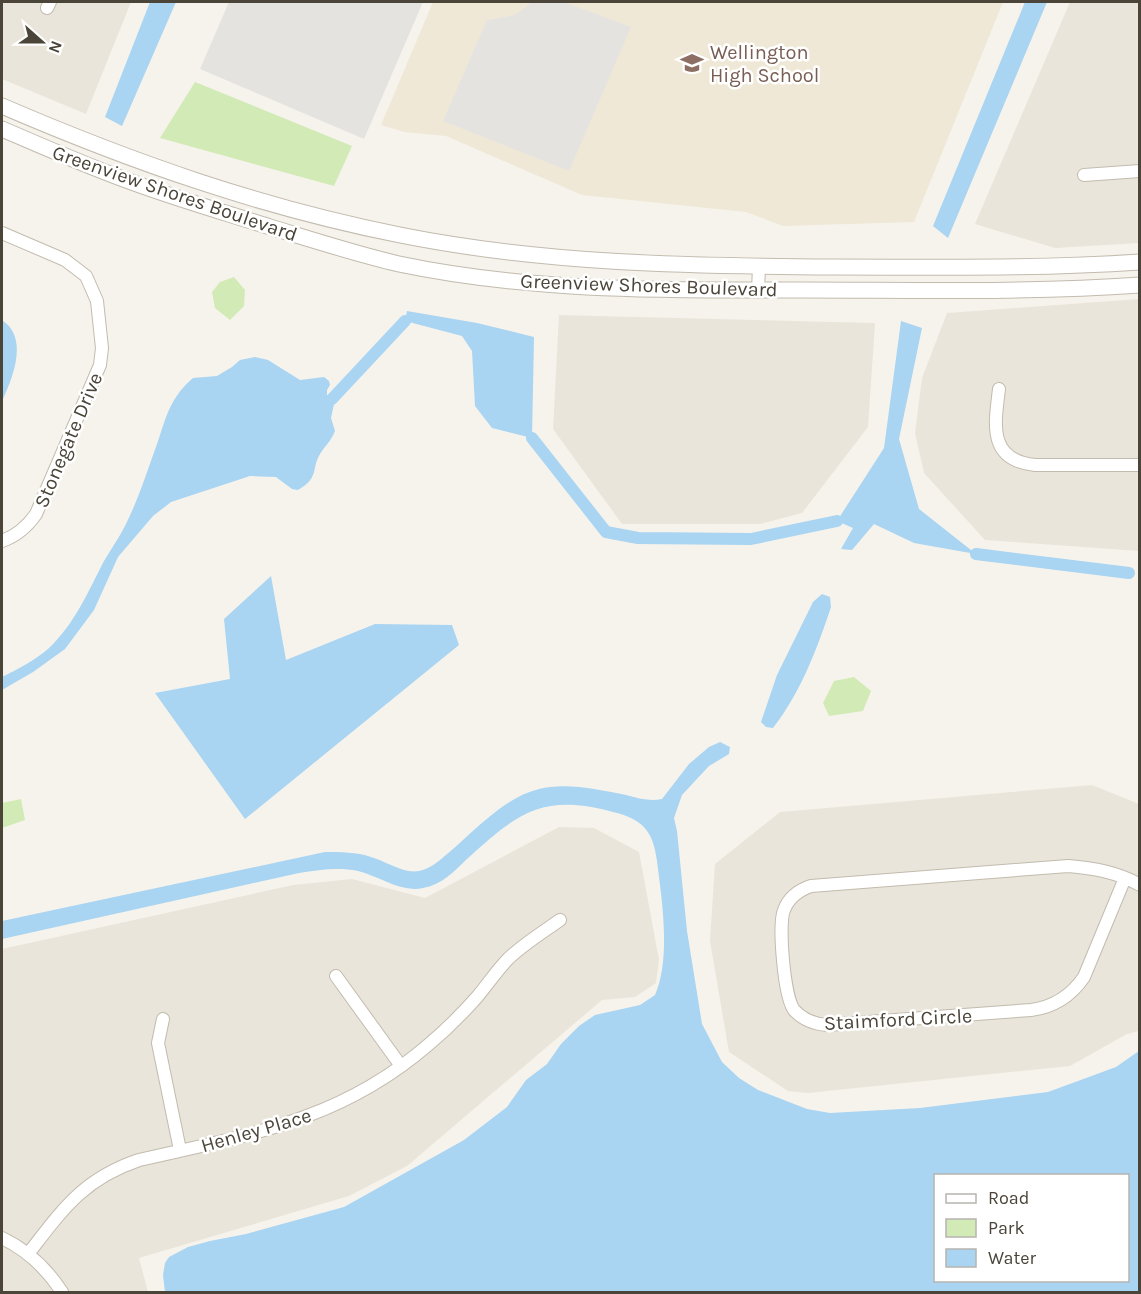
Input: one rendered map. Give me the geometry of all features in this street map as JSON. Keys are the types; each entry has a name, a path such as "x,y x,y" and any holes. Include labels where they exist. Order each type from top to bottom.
{"street":[{"name":"Greenview Shores Boulevard","path":"2,106 74,137 199,183 327,219 401,235 532,255 596,261 759,267 1011,267 1140,262"},
{"name":"Greenview Shores Boulevard","path":"2,129 135,183 326,244 399,264 531,284 605,288 1013,291 1140,285"},
{"path":"1084,175 1140,171"},
{"name":"Stonegate Drive","path":"2,233 65,260 86,276 98,301 102,348 100,365 36,514 14,536 2,541"},
{"path":"758,290 759,267"},
{"path":"999,389 995,433 1001,447 1012,458 1035,465 1140,465"},
{"name":"Staimford Circle","path":"1125,878 1084,977 1071,993 1047,1007 827,1025 805,1020 794,1009 787,995 782,918 792,897 804,888 819,884 1068,866 1099,870 1125,878 1140,885"},
{"name":"Henley Place","path":"28,1254 71,1200 103,1175 139,1160 257,1134 289,1124 350,1098 401,1066 452,1023 521,947 560,920"},
{"path":"336,976 401,1066"},
{"path":"163,1019 158,1043 180,1150"},
{"path":"2,1238 28,1254 42,1267 62,1293"}],"shaded area":[{"path":"2,2 131,2 86,114 2,79"},
{"path":"229,2 423,2 364,139 200,69"},
{"name":"Wellington High School","path":"433,2 1003,2 914,222 783,226 746,212 582,195 446,136 404,132 381,125"},
{"path":"532,2 564,2 631,27 569,171 443,121 487,20 515,15"},
{"path":"1070,2 1139,2 1139,243 1055,248 975,224"},
{"path":"1139,299 1139,551 985,540 924,473 915,433 922,378 947,313"},
{"path":"559,315 875,323 868,427 802,513 760,524 622,524 553,429"},
{"path":"1092,785 1139,804 1139,1031 1127,1034 1070,1066 808,1093 788,1091 729,1052 710,941 715,864 780,812"},
{"path":"559,827 594,828 639,852 659,960 656,983 635,997 602,1000 407,1166 349,1196 139,1258 148,1292 2,1292 2,949 293,885 352,879 425,898"}],"green space":[{"path":"195,82 352,146 334,186 160,138"},
{"path":"234,277 245,290 244,306 230,320 215,308 212,292 220,282"},
{"path":"854,677 871,691 863,711 829,716 823,703 834,681"},
{"path":"21,799 25,820 2,828 2,803"}],"water":[{"path":"150,2 176,2 122,126 105,117"},
{"path":"1025,2 1047,2 948,238 933,226"},
{"path":"407,311 477,323 534,337 532,438 492,428 475,406 472,351 462,336 405,321"},
{"path":"2,320 15,337 17,347 14,370 2,401"},
{"path":"901,321 922,328 899,439 919,509 976,554 914,543 874,524 852,550 841,549 853,528 837,521 884,448"},
{"path":"255,357 268,360 300,380 324,377 329,381 327,395 335,399 331,418 335,431 318,457 310,481 298,490 292,489 276,477 250,476 171,502 153,516 118,557 94,610 65,649 33,672 2,690 2,677 32,661 48,649 80,608 129,518 167,415 177,396 193,378 217,376 240,360"},
{"path":"271,576 286,660 375,624 452,625 459,645 245,819 155,693 230,679 224,619"},
{"path":"822,594 830,597 831,607 814,654 783,714 773,728 766,727 761,722 777,675 813,602"},
{"path":"720,742 730,747 729,754 709,766 682,795 674,818 687,931 702,1024 722,1062 739,1078 758,1090 807,1109 830,1113 920,1108 1048,1092 1116,1067 1139,1051 1139,1292 165,1292 163,1275 165,1263 169,1257 188,1247 246,1234 344,1207 464,1140 507,1107 526,1080 547,1064 561,1044 579,1026 595,1015 640,1005 655,995 663,964 664,929 653,841 639,822 632,818 589,807 549,806 517,819 485,843 447,877 423,888 398,886 358,871 328,869 299,873 2,939 2,921 325,852 360,854 401,869 419,871 437,862 493,814 527,793 560,786 605,791 644,799 662,799 689,764 709,747"}],"waterway":[{"path":"332,399 405,321"},
{"path":"532,438 606,532 638,538 751,539 837,521"},
{"path":"976,554 1129,573"}],"place":[{"name":"Wellington High School","path":"692,63"}]}
